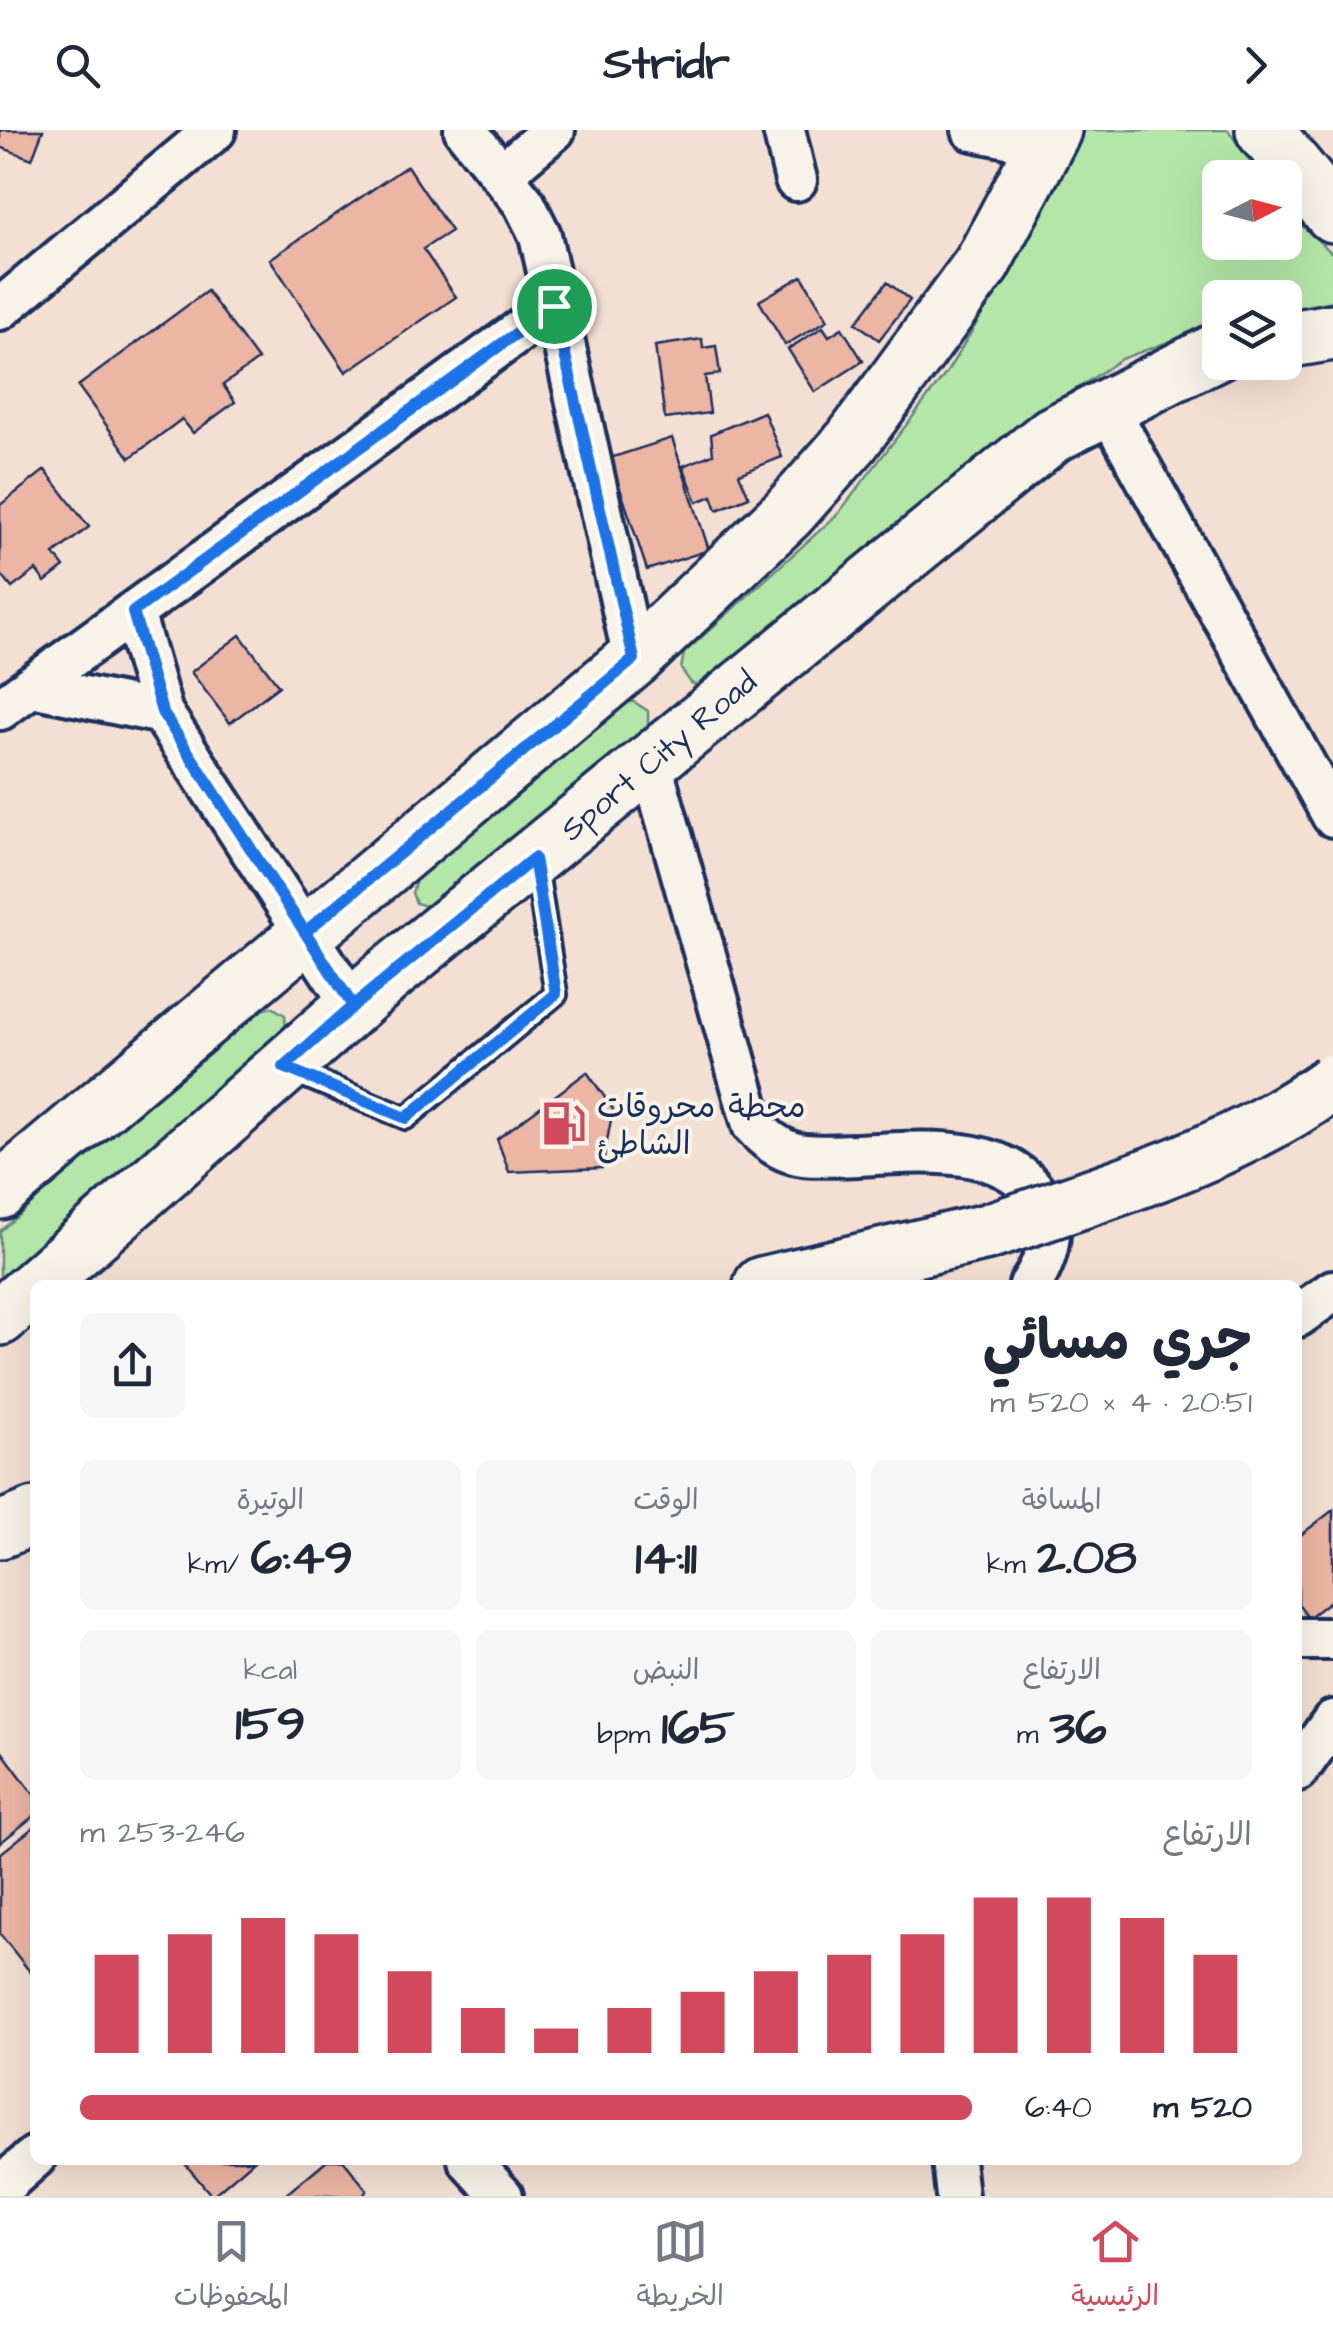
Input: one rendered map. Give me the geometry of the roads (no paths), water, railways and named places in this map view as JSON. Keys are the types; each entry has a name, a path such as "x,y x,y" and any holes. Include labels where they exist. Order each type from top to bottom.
{"main road":[{"path":"1264,130 1333,214"},
{"path":"0,1191 634,659 788,513 852,441 982,264 1050,137"},
{"path":"1302,337 1333,332"},
{"name":"Sport City Road","path":"43,1280 353,1006 651,764 690,726 1052,436 1202,359"},
{"path":"783,1280 986,1232 1167,1171 1309,1100 1333,1082"},
{"name":"Sport City Road","path":"0,1318 30,1291"},
{"path":"0,1530 30,1518"}],"street":[{"path":"0,309 214,130"},
{"path":"465,130 502,174 540,235 634,659"},
{"path":"502,174 554,130"},
{"path":"784,130 796,180"},
{"path":"974,130 1050,137"},
{"path":"16,698 554,306"},
{"path":"1107,407 1333,816"},
{"path":"133,612 162,712 353,1006"},
{"path":"16,698 162,712"},
{"path":"651,764 752,1125 772,1143 804,1155 977,1156 1008,1167 1036,1192 1047,1211 1046,1256 1033,1280"},
{"path":"1302,1313 1333,1290"},
{"path":"1302,1640 1333,1639"},
{"path":"1302,1764 1333,1721"},
{"path":"0,2188 30,2161"},
{"path":"473,2165 502,2196"},
{"path":"954,2165 957,2196"}],"lane":[{"path":"284,1067 406,1118 556,994 534,858"}],"place":[{"name":"محطة محروقات الشاطئ","path":"564,1124"}]}
